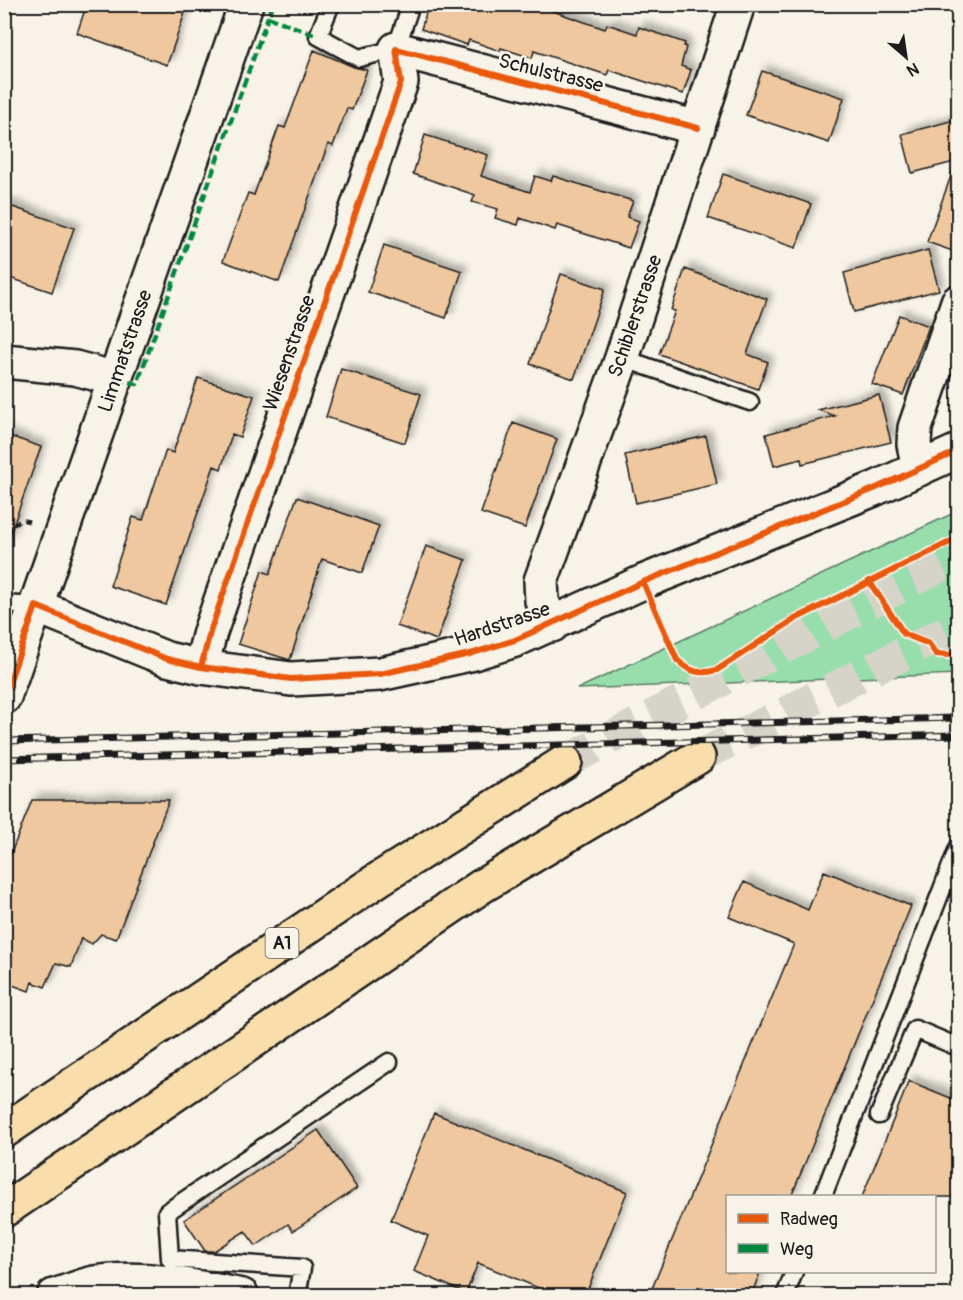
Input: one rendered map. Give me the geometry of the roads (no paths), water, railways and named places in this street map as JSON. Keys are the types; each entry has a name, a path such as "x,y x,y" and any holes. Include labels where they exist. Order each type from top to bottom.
{"highway":[{"path":"4,1210 453,905 550,843 698,757"},
{"name":"A1","path":"4,1131 380,879 565,762"}],"street":[{"name":"Limmatstrasse","path":"4,697 20,605 116,379 246,4"},
{"name":"Schiblerstrasse","path":"552,625 542,601 541,581 622,358 738,4"},
{"name":"Schulstrasse","path":"396,49 698,128"},
{"name":"Wiesenstrasse","path":"201,667 210,632 401,82 396,49"},
{"path":"919,469 914,444 915,428 958,302"},
{"path":"4,361 75,368 116,379"},
{"name":"Hardstrasse","path":"20,605 167,659 201,667 291,679 380,674 470,654 552,625 642,582 958,451"},
{"path":"54,1296 93,1284 139,1280 187,1284 242,1296"}],"lane":[{"path":"332,4 318,36 359,58 396,49"},
{"name":"Wiesenstrasse","path":"396,49 411,4"},
{"path":"622,358 750,402"},
{"path":"824,1195 958,848"},
{"path":"879,1115 915,1029 958,1047"},
{"path":"297,1296 302,1268 170,1259 167,1212 389,1062"},
{"path":"785,1296 794,1273"}],"tunnel":[{"path":"565,762 958,556"},
{"path":"698,757 958,626"}],"railway":[{"path":"4,741 958,718"},
{"path":"4,759 958,735"}]}
